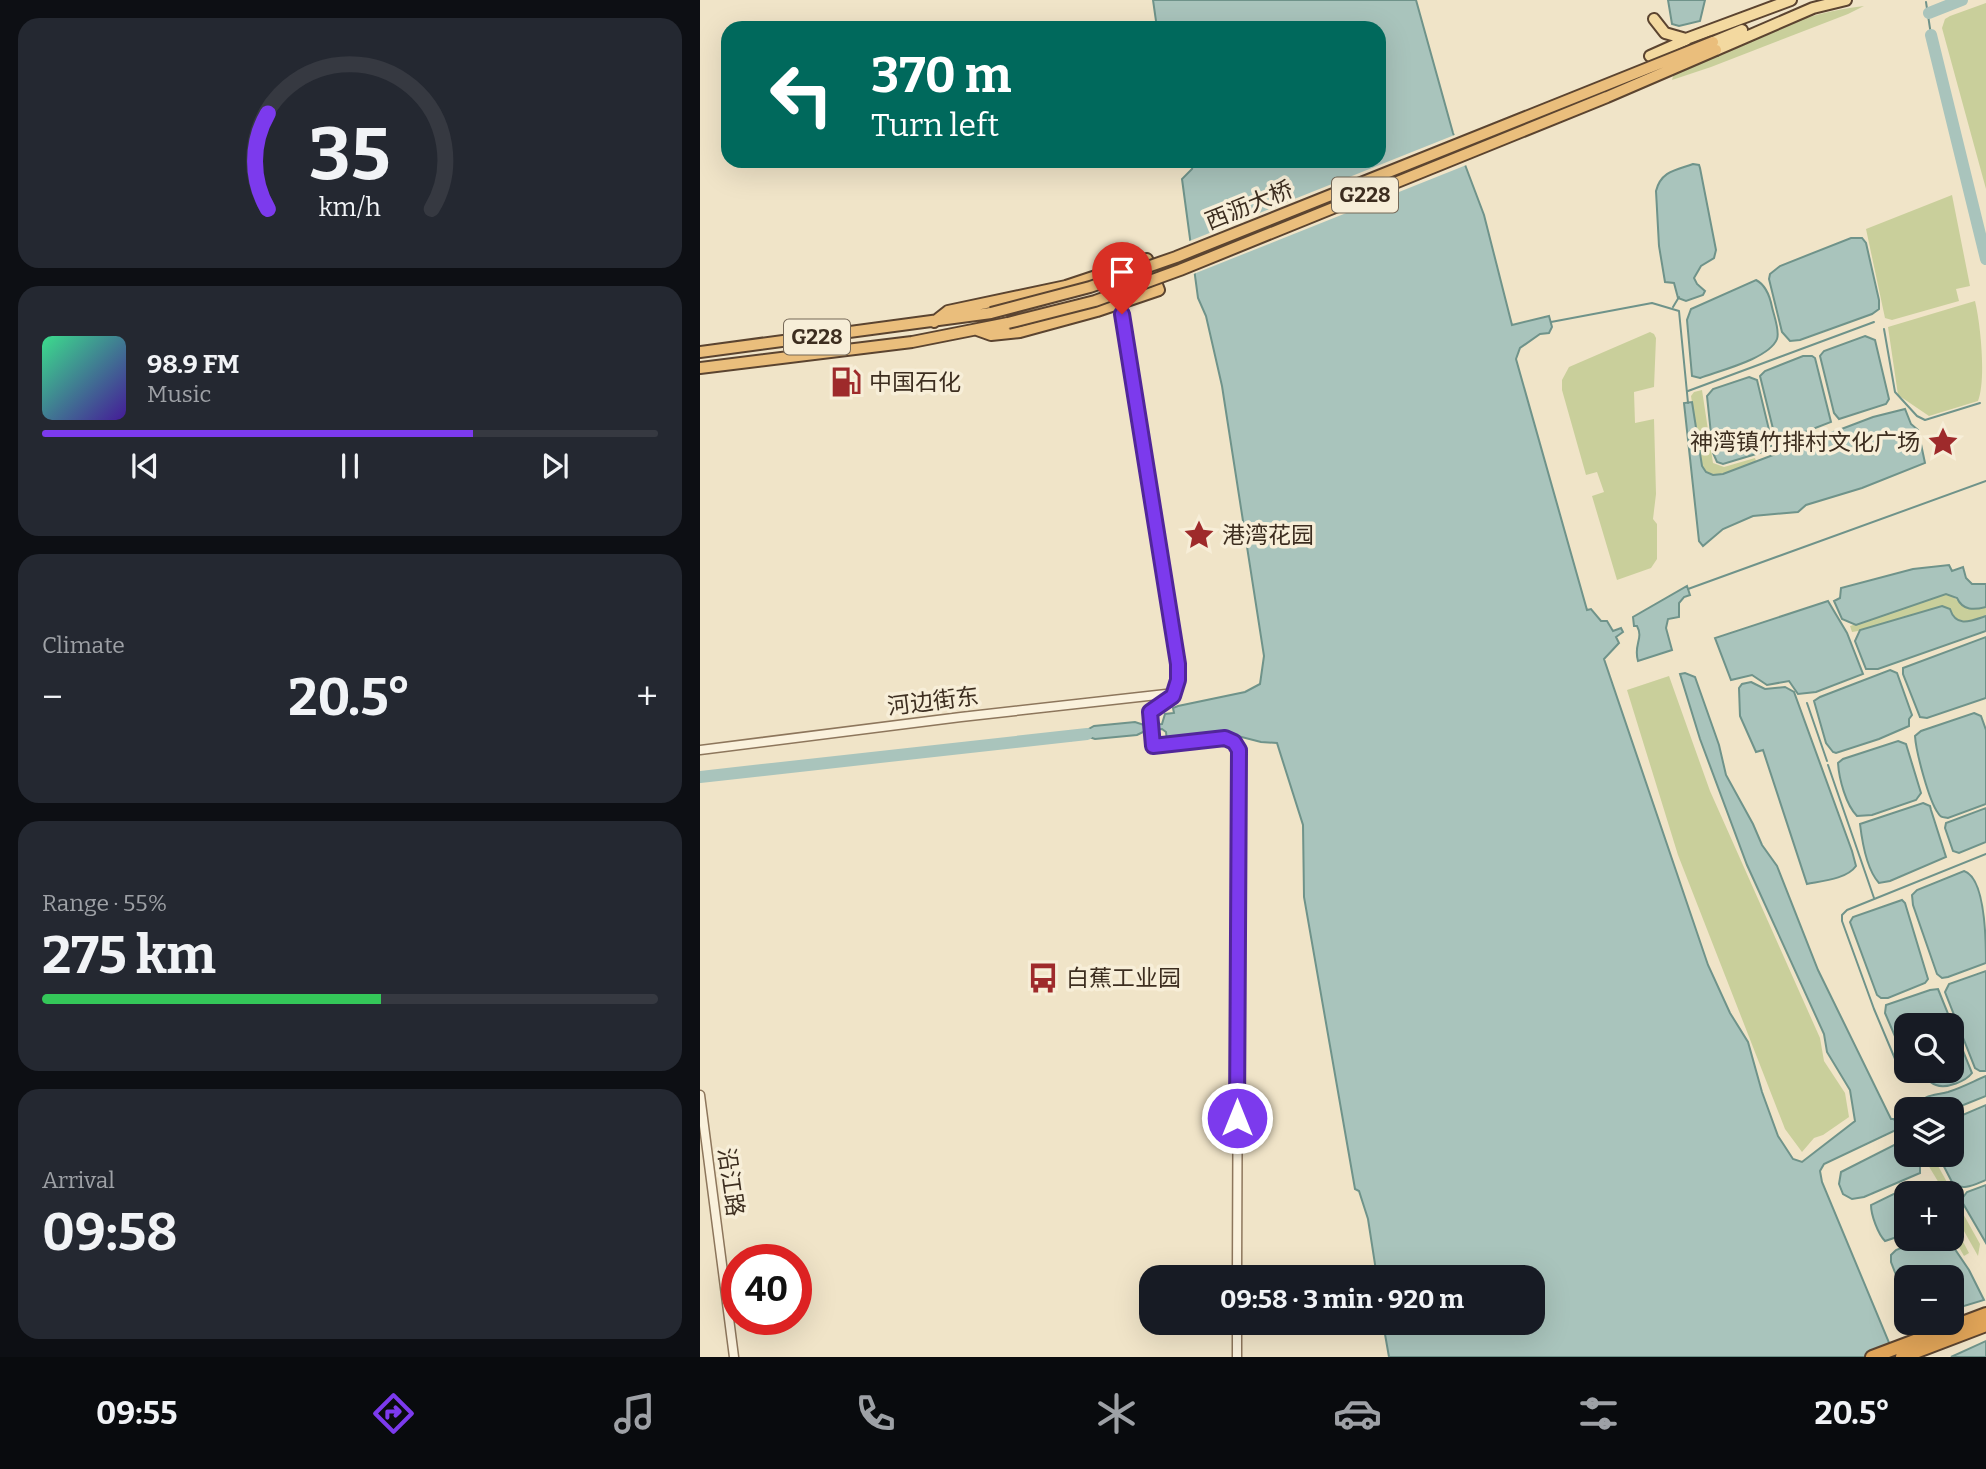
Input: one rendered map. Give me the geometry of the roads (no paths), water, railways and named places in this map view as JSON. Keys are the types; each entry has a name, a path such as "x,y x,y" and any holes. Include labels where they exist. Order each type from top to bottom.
{"highway":[{"name":"西沥大桥","path":"934,322 990,313 1090,288 1176,257 1715,46"},
{"name":"西沥大桥","path":"977,330 1095,301 1180,270 1607,97 1715,46"},
{"path":"934,322 948,311 1066,286 1147,259 1159,290 1097,312 1020,332 991,335 977,330"},
{"name":"G228","path":"700,352 934,322"},
{"name":"G228","path":"700,368 912,342 977,330"},
{"path":"1872,1357 1986,1314"},
{"path":"1902,1357 1986,1325"}],"main road":[{"path":"1650,56 1791,0"},
{"path":"1715,46 1816,0"},
{"path":"1715,46 1813,8 1846,0"},
{"path":"1654,19 1661,30 1670,36 1692,38"}],"street":[{"path":"1122,314 1178,664 1173,695 1150,712 1153,746 1225,738 1234,742 1239,750 1237,1265"},
{"name":"河边街东","path":"700,750 961,717 1173,695"},
{"name":"沿江路","path":"700,1095 734,1357"},
{"path":"1237,1335 1237,1357"}],"water":[{"path":"1153,0 1416,0 1453,133 1484,215 1512,325 1549,316 1552,327 1549,333 1540,334 1520,348 1516,359 1587,610 1591,609 1601,621 1607,621 1613,631 1621,628 1623,632 1616,637 1619,643 1604,659 1708,965 1730,1013 1748,1042 1778,1136 1793,1159 1802,1162 1855,1121 1850,1090 1827,1052 1824,1034 1747,865 1700,739 1680,674 1695,677 1719,745 1726,775 1762,845 1777,866 1818,970 1891,1119 1894,1119 1894,1131 1824,1164 1820,1171 1822,1182 1895,1357 1389,1357 1385,1335 1545,1335 1545,1265 1375,1265 1368,1219 1359,1191 1355,1189 1304,897 1303,825 1277,743 1226,733 1167,741 1166,732 1162,729 1137,735 1095,739 1086,736 1072,740 1071,731 1085,731 1094,726 1135,722 1144,725 1162,724 1165,714 1174,713 1173,708 1245,692 1260,684 1264,656 1222,386 1206,316 1198,298 1182,179 1192,168 1386,168 1386,21 1156,21"},
{"path":"1668,0 1705,0 1700,21 1679,26 1672,24"},
{"path":"1693,164 1699,165 1700,168 1716,250 1714,258 1701,266 1694,278 1705,291 1703,295 1686,301 1678,298 1674,283 1665,282 1659,246 1656,191 1665,175"},
{"path":"1851,238 1862,238 1866,243 1879,309 1800,340 1790,341 1782,332 1770,274 1780,266"},
{"path":"1756,280 1769,295 1777,339 1764,353 1754,358 1700,378 1692,376 1687,320 1691,309"},
{"path":"1865,336 1875,340 1889,399 1886,404 1839,419 1834,413 1820,356 1824,351"},
{"path":"1803,356 1815,358 1831,422 1779,442 1775,437 1760,376 1765,371"},
{"path":"1749,377 1757,380 1771,447 1766,451 1723,464 1717,462 1713,453 1707,396 1713,389"},
{"path":"1692,402 1702,466 1706,472 1713,475 1723,474 1873,417 1905,409 1911,424 1918,430 1925,463 1862,488 1806,505 1798,512 1753,516 1723,529 1703,546 1699,541 1684,403"},
{"path":"1949,565 1952,571 1963,567 1966,578 1972,584 1986,584 1986,607 1966,607 1957,598 1946,594 1856,625 1842,619 1834,601 1840,598 1841,588 1913,569"},
{"path":"1687,586 1690,595 1679,603 1679,617 1668,619 1666,628 1672,650 1638,661 1639,631 1637,626 1634,626 1633,617"},
{"path":"1828,601 1847,633 1863,674 1816,692 1798,694 1789,681 1767,685 1752,675 1731,680 1715,638"},
{"path":"1942,606 1950,609 1960,621 1986,616 1986,631 1878,669 1866,669 1855,641 1860,630"},
{"path":"1986,637 1986,698 1927,718 1920,717 1903,668"},
{"path":"1890,670 1897,673 1912,715 1909,726 1879,739 1833,752 1826,743 1814,701"},
{"path":"1751,682 1765,689 1785,687 1794,692 1852,851 1856,866 1847,874 1807,884 1763,750 1756,752 1740,716 1739,688 1742,684"},
{"path":"1974,713 1981,716 1986,730 1986,804 1948,818 1942,817 1934,807 1927,788 1915,736 1921,731"},
{"path":"1898,741 1906,744 1921,793 1916,800 1872,815 1857,816 1844,791 1838,763"},
{"path":"1923,803 1930,806 1946,857 1890,881 1879,883 1868,863 1860,824"},
{"path":"1986,808 1986,842 1959,853 1953,851 1945,828 1946,823"},
{"path":"1964,871 1971,876 1981,898 1986,963 1942,978 1937,974 1912,895 1917,890"},
{"path":"1902,900 1928,979 1925,983 1888,998 1881,998 1877,995 1850,922 1853,917"},
{"path":"1986,971 1986,1071 1975,1068 1964,1040 1964,1013 1953,1013 1945,992 1949,984"},
{"path":"1938,989 1948,1013 1894,1013 1894,1034 1885,1013 1886,1005"},
{"path":"1964,1053 1972,1073 1964,1079"},
{"path":"1986,1076 1986,1096 1964,1105 1964,1097 1928,1097"},
{"path":"1932,1083 1956,1083 1945,1086"},
{"path":"1986,1105 1986,1180 1964,1187 1964,1181 1951,1181 1944,1167 1964,1167 1964,1114"},
{"path":"1894,1145 1894,1167 1920,1167 1920,1173 1901,1181 1894,1181 1894,1184 1864,1197 1852,1199 1843,1194 1839,1184 1841,1172"},
{"path":"1986,1185 1986,1243 1964,1205 1967,1192"},
{"path":"1894,1194 1894,1238 1885,1241 1880,1234 1871,1205"},
{"path":"1895,1251 1956,1251 1984,1300 1964,1306 1964,1265 1894,1265 1894,1270 1891,1255"},
{"path":"1986,1341 1986,1357 1951,1357"}],"waterway":[{"path":"1929,13 1962,0"},
{"path":"1926,2 1931,35"},
{"path":"1931,35 1986,259"},
{"path":"1673,307 1679,297"},
{"path":"1551,322 1652,303 1679,311 1688,403"},
{"path":"1688,391 1874,322"},
{"path":"1884,329 1895,392 1917,416 1925,420 1980,403"},
{"path":"1688,589 1986,481"},
{"path":"1807,703 1827,761"},
{"path":"700,777 1087,734"},
{"path":"1828,765 1874,898"},
{"path":"1894,1056 1874,1009 1842,915 1847,910 1986,854"}],"place":[{"name":"中国石化","path":"846,382"},
{"name":"神湾镇竹排村文化广场","path":"1943,442"},
{"name":"港湾花园","path":"1199,535"},
{"name":"白蕉工业园","path":"1043,978"}]}
